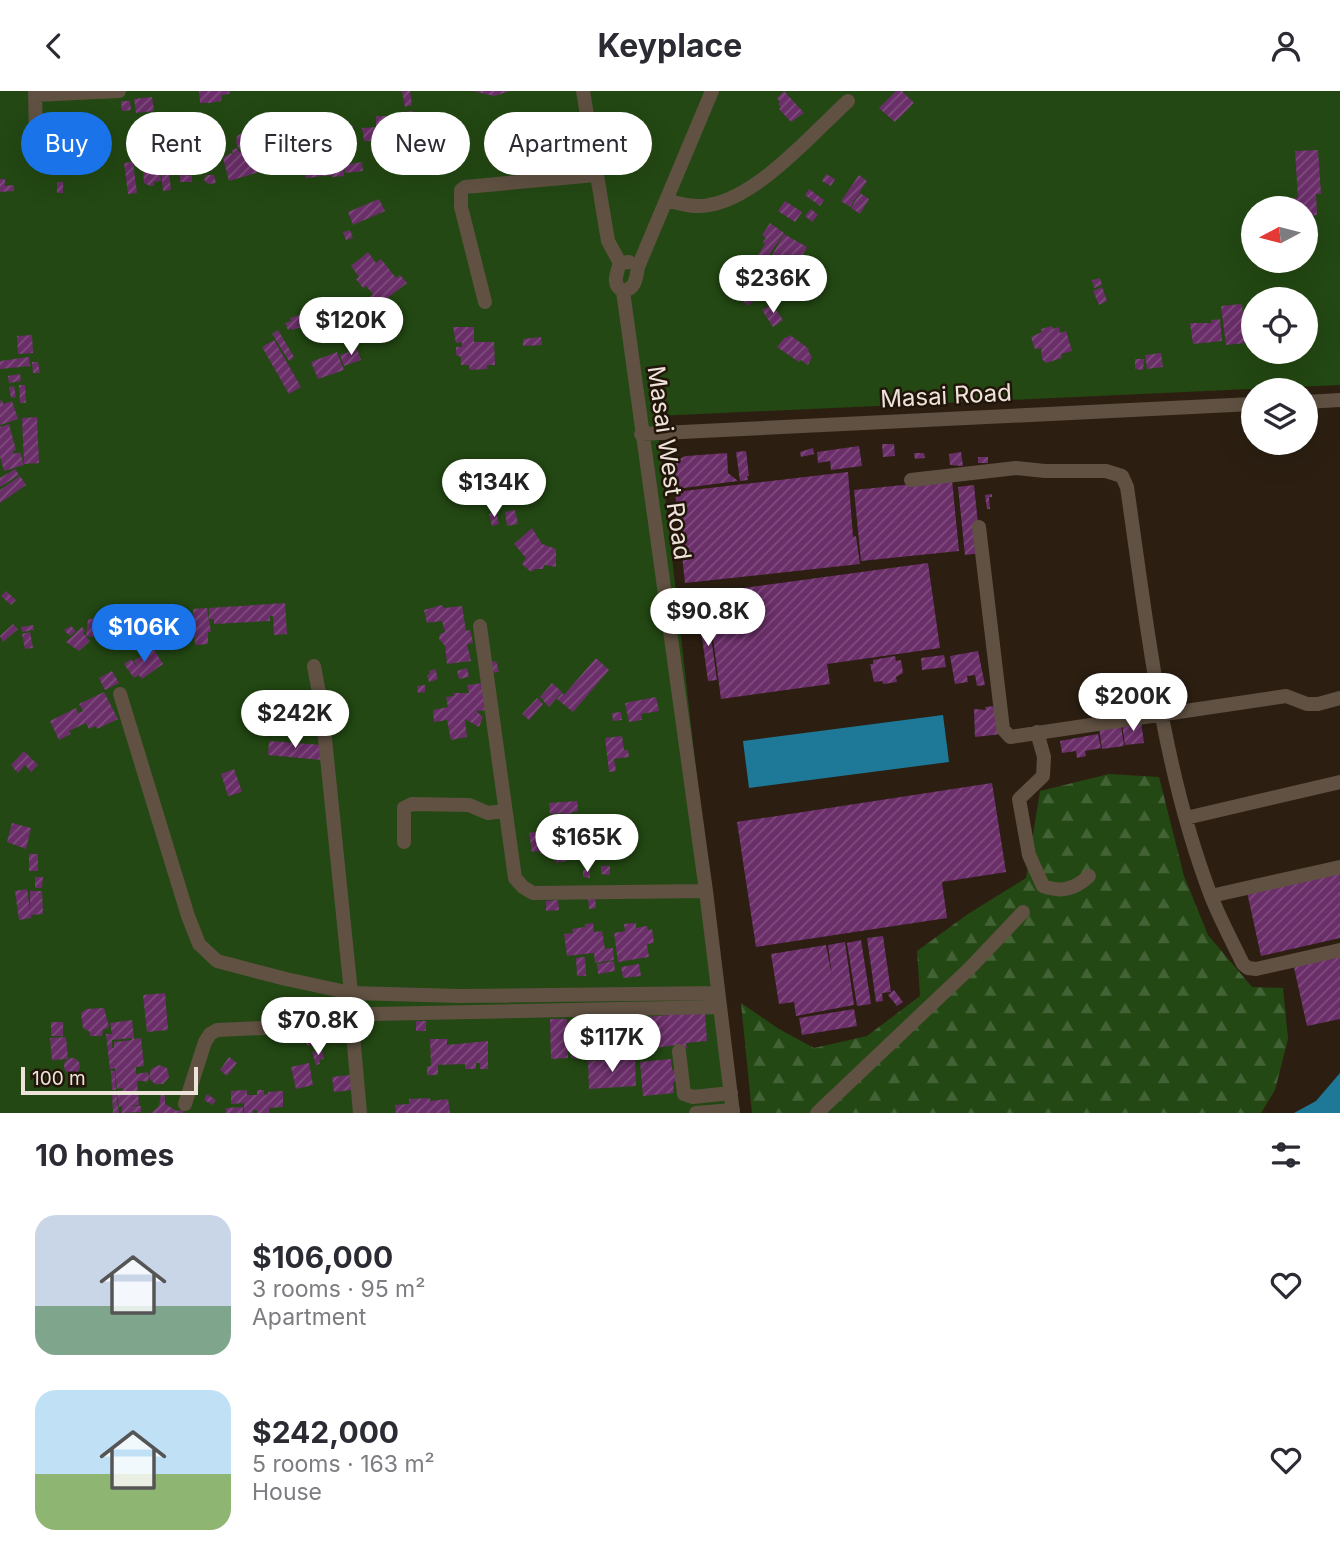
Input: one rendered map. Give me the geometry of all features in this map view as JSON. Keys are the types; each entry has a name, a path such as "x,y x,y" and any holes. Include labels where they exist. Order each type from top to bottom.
{"street":[{"path":"35,112 35,93 119,91"},
{"path":"583,91 586,112"},
{"path":"485,302 461,207 461,190 465,187 533,179 596,175 608,241 620,263 615,282 622,291 630,289 636,282 638,267 712,91"},
{"path":"666,200 701,206 733,197 761,181 848,101"},
{"path":"620,263 630,262 638,267"},
{"name":"Masai West Road","path":"622,291 706,891 733,1112"},
{"path":"1318,401 1340,400"},
{"name":"Masai Road","path":"641,434 1241,405"},
{"path":"911,480 1016,468 1106,471 1122,476 1127,487 1161,713 1186,818 1211,896 1243,964 1248,968 1256,969 1340,950"},
{"path":"979,527 1003,729 1010,737 1286,696 1307,704 1340,698"},
{"path":"480,626 515,878 533,893 706,891"},
{"path":"314,666 322,709 351,993"},
{"path":"120,694 188,916 199,944 207,954 229,965 351,993 718,1000"},
{"path":"1037,732 1044,757 1043,776 1019,799 1029,855 1043,886 1058,891 1078,886 1089,876"},
{"path":"1186,818 1340,782"},
{"path":"404,842 404,808 412,804 469,805 488,813 505,811"},
{"path":"1211,896 1340,867"},
{"path":"817,1113 970,968 1023,912"},
{"path":"360,1113 353,1034 359,1018 373,1014 718,1000"},
{"path":"185,1104 205,1042 210,1034 217,1030 355,1024"},
{"path":"679,1051 684,1094 693,1097 731,1093"},
{"path":"696,1113 733,1112"}],"green space":[{"path":"0,91 1340,91 1340,385 1318,386 1318,378 1241,378 1241,389 656,416 735,1113 0,1113"},
{"path":"1109,774 1159,777 1184,876 1208,935 1252,987 1283,988 1288,1039 1275,1090 1261,1113 752,1113 741,1003 779,1029 814,1048 867,1036 920,996 917,951 968,914 1026,878 1040,791"}],"water":[{"path":"943,715 949,762 749,788 743,741"},
{"path":"1340,1073 1340,1113 1294,1113 1316,1101"}],"building":[{"path":"199,91 230,91 229,94 222,95 221,101 200,103"},
{"path":"402,91 410,91 412,105 405,107"},
{"path":"473,91 510,91 494,96"},
{"path":"784,91 804,113 791,122 779,109 781,107 777,98"},
{"path":"896,91 902,91 914,103 895,122 879,108"},
{"path":"152,97 154,111 136,112 134,99"},
{"path":"121,101 130,101 131,110 122,111"},
{"path":"371,127 371,141 364,141 362,128"},
{"path":"240,134 239,149 236,143"},
{"path":"237,148 240,175 249,175 229,181 226,156 231,153 233,155 232,150"},
{"path":"1318,150 1321,194 1298,196 1295,151"},
{"path":"362,162 363,171 357,172 357,163"},
{"path":"124,163 126,175 135,175 137,193 128,194"},
{"path":"826,174 835,179 831,186 822,181"},
{"path":"143,175 160,175 161,181 154,182 154,186 144,183"},
{"path":"161,175 169,175 171,190 163,191"},
{"path":"180,175 192,175 192,182 180,182"},
{"path":"206,175 214,175 216,183 208,184 204,180"},
{"path":"306,175 332,175 306,178"},
{"path":"859,175 867,181 850,207 841,201"},
{"path":"0,179 5,179 5,186 14,185 14,191 0,192"},
{"path":"57,182 63,182 63,193 57,193"},
{"path":"809,189 824,200 820,206 805,195"},
{"path":"860,193 869,199 860,214 851,208"},
{"path":"379,199 385,211 353,225 348,212"},
{"path":"785,201 802,212 795,222 778,211"},
{"path":"811,209 818,215 812,222 805,216"},
{"path":"770,223 784,233 765,261 757,256 765,244 763,242 766,238 762,235"},
{"path":"350,230 353,238 346,240 343,232"},
{"path":"784,234 807,247 797,265 784,257 779,264 770,259"},
{"path":"368,252 376,263 381,259 396,278 400,275 407,283 377,306 370,297 373,294 366,286 363,288 351,266"},
{"path":"739,271 758,298 747,306 728,279"},
{"path":"1100,278 1102,285 1094,288 1092,280"},
{"path":"1102,287 1107,301 1099,305 1093,291"},
{"path":"772,304 783,320 773,327 762,310"},
{"path":"1241,304 1241,344 1226,345 1221,306"},
{"path":"326,306 330,318 288,330 285,323 291,321 290,318"},
{"path":"1220,319 1222,341 1193,344 1190,323 1212,323 1211,320"},
{"path":"1052,326 1053,329 1059,327 1060,333 1066,331 1072,351 1061,354 1062,358 1046,363 1042,359 1041,348 1035,349 1031,337 1042,332 1041,329"},
{"path":"453,327 474,327 474,342 494,342 495,365 487,365 487,369 470,370 469,365 461,365 461,357 456,355 456,347 462,347 462,342 456,343"},
{"path":"278,330 294,357 289,361 272,334"},
{"path":"32,335 33,353 18,354 17,336"},
{"path":"790,335 809,349 812,357 808,365 777,347"},
{"path":"541,337 542,345 523,346 523,339"},
{"path":"274,340 301,387 289,394 262,347"},
{"path":"357,349 361,360 344,366 340,355"},
{"path":"337,352 344,370 318,379 311,362"},
{"path":"1161,353 1163,367 1147,369 1145,355"},
{"path":"29,357 30,366 0,369 0,361"},
{"path":"1135,359 1144,359 1143,370 1135,369"},
{"path":"32,362 38,362 40,373 33,373"},
{"path":"20,374 21,381 9,383 8,376"},
{"path":"19,385 25,385 26,403 20,403"},
{"path":"14,386 16,397 11,398 9,387"},
{"path":"2,400 3,404 12,401 18,419 0,425 0,401"},
{"path":"37,417 39,463 24,464 22,418"},
{"path":"9,424 16,450 13,451 14,454 20,452 24,465 4,471 0,456 0,427"},
{"path":"882,444 894,444 895,456 883,457"},
{"path":"859,446 862,466 831,470 830,461 818,463 817,452"},
{"path":"813,448 814,454 801,457 800,452"},
{"path":"746,451 749,476 748,480 740,481 736,452"},
{"path":"961,452 963,466 950,465 949,454"},
{"path":"727,453 728,473 738,481 676,489 674,461 686,456"},
{"path":"914,453 924,453 925,458 915,459"},
{"path":"978,457 988,457 988,463 978,463"},
{"path":"15,469 19,475 0,487 0,478"},
{"path":"848,472 853,537 856,536 860,564 685,583 675,492"},
{"path":"20,476 26,485 0,503 0,490"},
{"path":"952,480 959,551 861,561 854,490"},
{"path":"974,485 981,553 965,555 958,487"},
{"path":"992,494 992,497 989,497 990,509 987,509 985,495"},
{"path":"515,510 518,524 507,526 505,512"},
{"path":"496,512 499,524 492,526 489,514"},
{"path":"532,528 542,544 556,549 556,567 544,565 543,569 531,572 522,564 526,558 514,544"},
{"path":"928,563 940,648 827,664 830,684 721,699 707,593"},
{"path":"6,591 16,600 11,605 1,596"},
{"path":"285,603 287,634 274,635 273,616 270,616 270,621 214,624 214,619 209,619 209,608"},
{"path":"442,605 444,608 462,606 466,631 470,630 473,643 467,644 471,661 447,664 445,646 439,639 440,634 445,632 442,621 427,623 424,610"},
{"path":"207,608 211,632 208,632 208,644 195,645 193,609"},
{"path":"708,615 717,680 708,681 699,616"},
{"path":"88,619 95,619 93,637 86,636"},
{"path":"13,624 18,629 3,642 0,636"},
{"path":"33,625 34,630 22,632 21,627"},
{"path":"71,626 76,631 70,636 64,630"},
{"path":"82,627 85,631 83,633 90,641 79,651 66,642"},
{"path":"30,632 33,648 25,649 22,634"},
{"path":"153,648 163,664 142,679 139,675 134,678 124,664 131,659 138,668 134,661"},
{"path":"978,651 985,685 977,686 975,675 967,676 968,682 955,684 950,656"},
{"path":"944,655 946,667 922,670 921,658"},
{"path":"895,656 896,661 901,660 903,673 896,677 897,682 874,682 870,664 873,664 873,660"},
{"path":"596,658 609,670 573,712 557,699 562,693 564,695"},
{"path":"496,661 499,672 493,673 490,662"},
{"path":"467,668 469,677 459,679 457,671"},
{"path":"435,669 438,679 429,682 427,675"},
{"path":"112,671 119,683 105,690 99,678"},
{"path":"484,683 488,710 476,711 483,717 479,727 465,719 467,737 451,740 447,720 434,722 433,710 448,707 446,697 454,696 454,693 469,693 467,685"},
{"path":"552,683 562,692 549,707 540,697"},
{"path":"425,685 425,692 418,693 417,686"},
{"path":"104,692 118,719 97,729 96,726 89,729 86,723 69,731 71,734 59,740 50,721 76,708 78,713 83,711 79,704"},
{"path":"656,697 659,711 641,714 642,720 629,722 625,703"},
{"path":"537,698 543,704 529,720 522,714"},
{"path":"997,706 1002,734 975,737 974,709 986,710 985,707"},
{"path":"621,712 622,720 613,721 612,713"},
{"path":"1141,721 1144,743 1125,745 1122,724"},
{"path":"1121,725 1124,746 1102,749 1099,728"},
{"path":"1098,734 1101,748 1085,751 1086,756 1077,758 1076,751 1062,753 1060,741"},
{"path":"622,736 624,750 628,750 629,757 614,759 616,771 609,772 605,738"},
{"path":"269,741 322,745 321,760 268,755"},
{"path":"24,751 38,765 31,772 25,765 18,773 11,765"},
{"path":"234,769 242,792 228,796 221,774"},
{"path":"992,783 1006,872 942,882 947,918 756,947 737,822"},
{"path":"577,801 578,811 563,815 550,814 549,803"},
{"path":"577,817 579,829 587,828 590,845 564,849 566,861 556,863 556,851 540,854 540,851 532,852 529,833 541,831 540,826 552,824 552,821"},
{"path":"12,823 31,828 26,849 7,842"},
{"path":"589,829 601,829 602,848 590,848"},
{"path":"29,854 38,854 38,871 29,871"},
{"path":"601,866 610,866 610,875 601,874"},
{"path":"583,870 590,870 590,878 583,877"},
{"path":"1340,871 1340,938 1261,956 1247,892"},
{"path":"35,877 43,877 42,888 35,888"},
{"path":"27,889 30,911 30,891 42,891 43,914 19,920 15,891"},
{"path":"588,897 595,897 596,908 589,909"},
{"path":"558,900 559,910 546,911 546,901"},
{"path":"593,923 594,932 602,931 605,949 613,948 614,960 595,963 594,953 567,956 564,934 573,933 572,929"},
{"path":"636,923 636,928 647,926 648,930 652,929 654,943 647,944 649,957 618,962 614,933 625,931 624,924"},
{"path":"883,936 891,992 882,993 883,1001 876,1002 867,938"},
{"path":"861,940 871,1004 857,1006 847,943"},
{"path":"845,942 854,1005 796,1016 794,1002 779,1004 771,954 826,945 832,975 828,945"},
{"path":"1340,953 1340,1019 1307,1026 1293,963"},
{"path":"585,957 586,976 577,976 576,958"},
{"path":"614,961 615,971 598,974 597,964"},
{"path":"639,964 641,976 623,978 621,967"},
{"path":"894,990 903,1002 897,1006 888,995"},
{"path":"165,993 168,1030 147,1032 143,995"},
{"path":"104,1008 109,1027 103,1030 102,1036 90,1036 90,1032 83,1028 81,1013 86,1009"},
{"path":"854,1009 857,1026 802,1035 799,1018"},
{"path":"705,1012 707,1041 686,1043 687,1048 676,1049 676,1045 649,1049 646,1017"},
{"path":"641,1013 641,1036 591,1037 590,1014"},
{"path":"550,1019 567,1019 568,1058 551,1059"},
{"path":"132,1020 134,1039 141,1038 144,1066 136,1067 136,1074 148,1072 149,1080 145,1083 137,1081 139,1105 129,1106 141,1106 141,1112 122,1113 122,1106 119,1107 117,1091 123,1088 117,1089 115,1068 110,1070 106,1034 112,1034 110,1023","holes":["112,1040 132,1040 114,1042 112,1048"]},
{"path":"588,1020 588,1049 570,1049 570,1021"},
{"path":"416,1021 426,1021 426,1031 416,1031"},
{"path":"51,1022 63,1022 63,1036 51,1036"},
{"path":"310,1027 313,1045 307,1046 305,1028"},
{"path":"66,1037 68,1059 52,1060 50,1038"},
{"path":"430,1039 447,1039 447,1045 488,1041 488,1069 480,1069 480,1063 476,1063 476,1069 465,1069 465,1064 438,1065 438,1075 427,1075 427,1066 431,1066"},
{"path":"322,1050 324,1059 319,1060 320,1064 316,1065 312,1052"},
{"path":"571,1050 586,1050 586,1059 571,1058"},
{"path":"229,1057 237,1063 227,1076 220,1070"},
{"path":"72,1058 78,1060 78,1072 72,1074 66,1072 64,1066 66,1060"},
{"path":"635,1059 636,1086 589,1089 588,1061"},
{"path":"671,1059 672,1070 678,1069 679,1081 673,1082 674,1093 643,1096 640,1062"},
{"path":"309,1063 313,1085 296,1089 291,1067"},
{"path":"159,1065 167,1068 169,1077 163,1084 155,1084 149,1078 151,1069"},
{"path":"111,1071 115,1071 116,1090 112,1090"},
{"path":"350,1075 352,1090 334,1092 332,1077"},
{"path":"247,1090 247,1095 257,1095 257,1090 264,1090 264,1095 268,1092 283,1091 283,1107 269,1108 269,1113 257,1113 257,1110 253,1110 253,1113 244,1113 244,1103 231,1104 231,1091"},
{"path":"112,1091 116,1091 119,1113 113,1113"},
{"path":"207,1094 216,1100 213,1105 204,1100"},
{"path":"161,1095 165,1095 165,1104 177,1111 184,1109 183,1113 151,1113 159,1106"},
{"path":"430,1098 430,1101 448,1099 450,1113 396,1113 395,1105 409,1104 409,1099"},
{"path":"243,1107 243,1113 226,1113 226,1108"}]}
